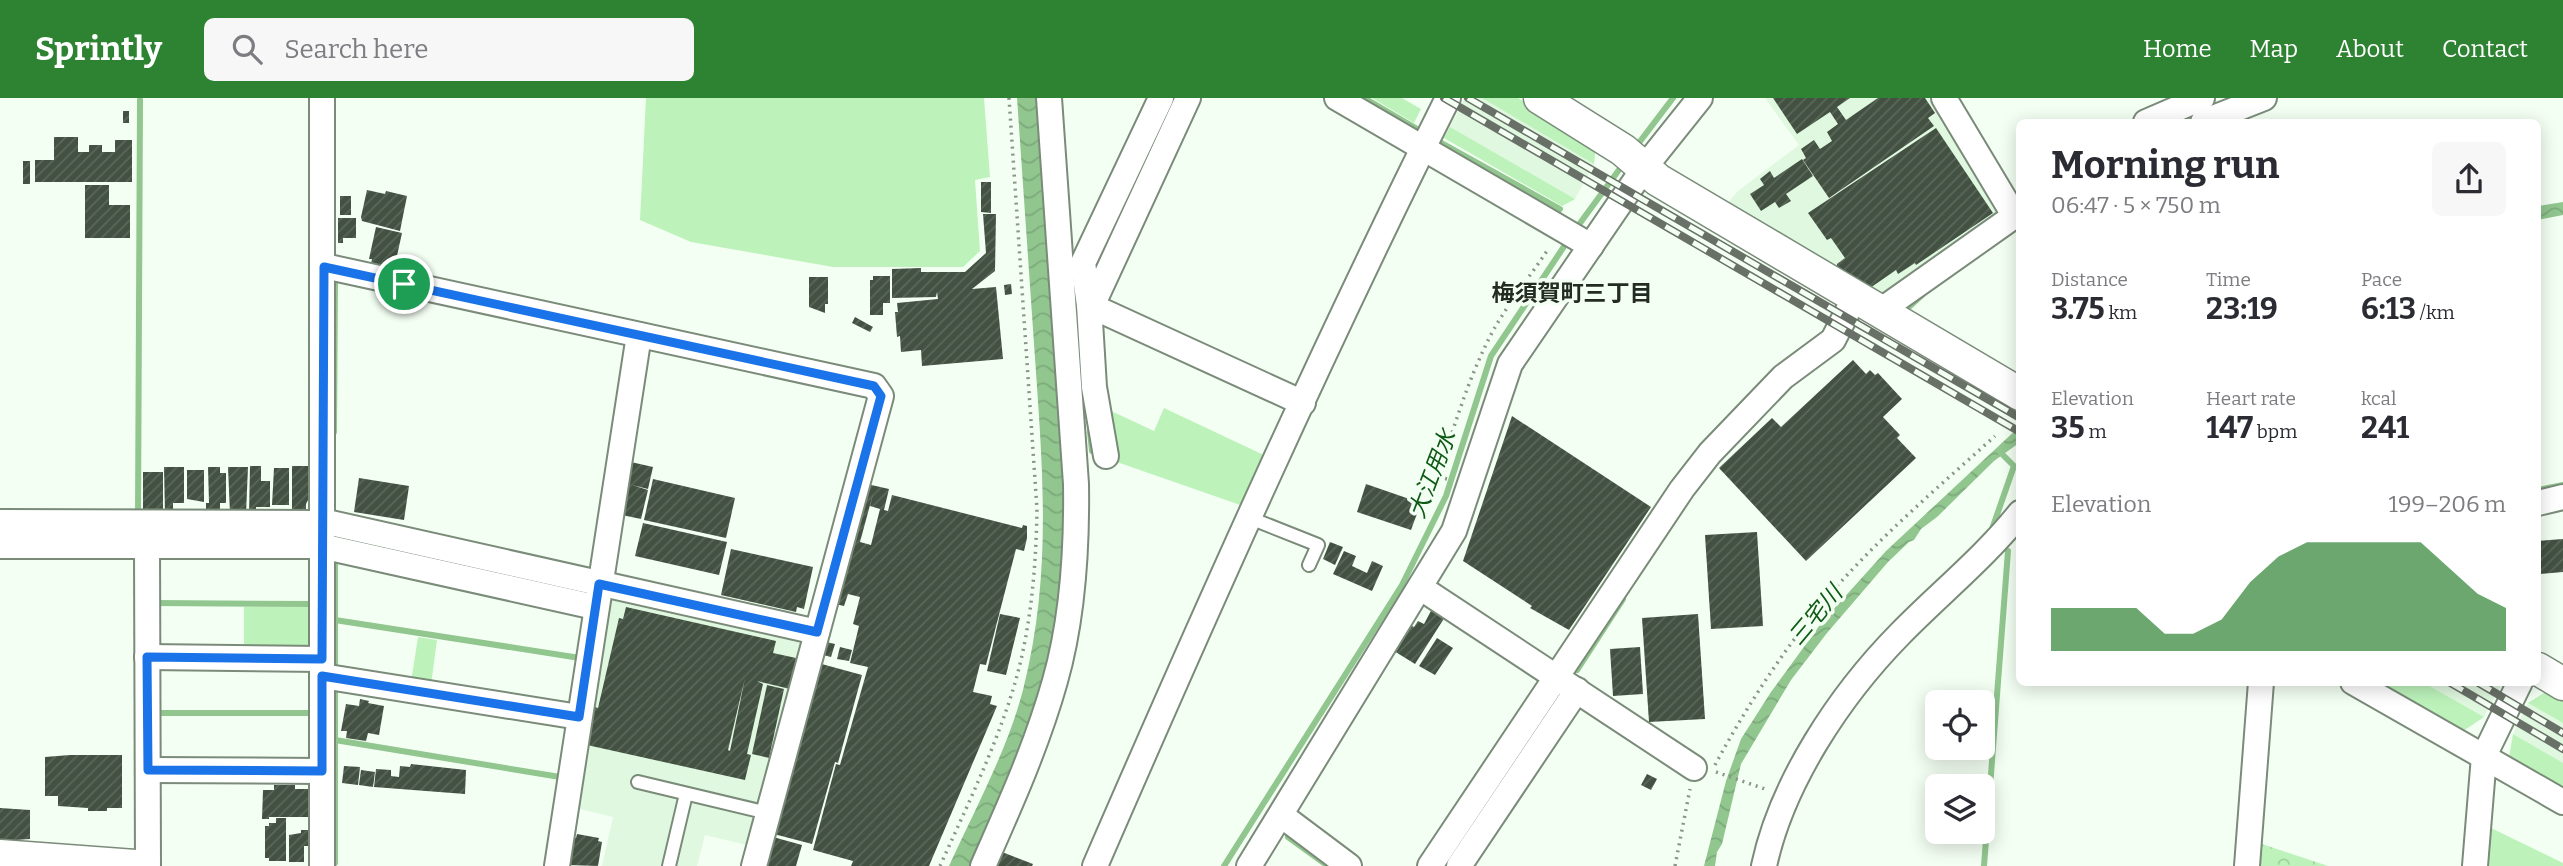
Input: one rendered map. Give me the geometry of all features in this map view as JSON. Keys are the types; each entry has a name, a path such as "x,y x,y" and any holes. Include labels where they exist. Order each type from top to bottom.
{"street":[{"path":"322,98 322,866"},
{"path":"983,866 1020,783 1045,716 1056,679 1074,575 1076,484 1049,98"},
{"path":"1106,456 1094,387 1091,305 1083,263 1161,98"},
{"path":"1091,305 1188,98"},
{"path":"1337,98 1579,239"},
{"path":"1095,866 1303,403 1448,98"},
{"path":"1539,98 1635,160 1658,180 2016,392"},
{"path":"1249,866 1454,531 1510,364 1579,239 1635,160 1700,98"},
{"path":"1459,866 1682,489 1710,453 1783,377 1833,340 1868,304 2014,202 1944,98"},
{"path":"2153,119 2202,98"},
{"path":"2211,119 2264,98"},
{"path":"324,267 874,386 881,396 754,866"},
{"path":"1091,305 1303,403"},
{"path":"557,866 639,334"},
{"path":"2541,502 2563,497"},
{"path":"1763,866 1787,797 1814,747 1856,681 1899,634 2003,534 2016,518"},
{"path":"0,522 322,530 597,596 817,632"},
{"path":"0,546 147,547 322,530"},
{"path":"147,547 148,866"},
{"path":"1421,588 1694,768"},
{"path":"147,657 322,668 579,717"},
{"path":"2541,671 2563,684"},
{"path":"1430,866 1567,683"},
{"path":"2247,866 2261,686"},
{"path":"2360,686 2563,802"},
{"path":"2475,866 2484,756 2518,686"},
{"path":"148,770 322,771"},
{"path":"1281,815 1349,866"},
{"path":"0,856 135,866"}],"lane":[{"path":"1250,519 1318,545 1309,565"},
{"path":"638,782 768,813"},
{"path":"669,866 686,793"}],"path":[{"path":"940,866 1004,717 1024,644 1035,570 1037,509 1009,98"},
{"path":"1675,866 1694,768 1713,771 1744,714 1779,660 1813,615 1886,535 1996,436"},
{"path":"1719,773 1750,784"}],"shaded area":[{"path":"1465,98 1518,98 1596,145 1594,164 1575,199 1562,206 1444,138"},
{"path":"1765,98 1934,98 2000,212 1881,298 1726,205 1738,191 1799,145"},
{"path":"610,599 805,643 751,846 705,835 697,866 602,866 613,817 576,808"},
{"path":"2383,686 2500,686 2484,717 2463,731"},
{"path":"2547,691 2563,701 2563,790 2509,758 2513,734 2528,703"}],"green space":[{"path":"646,98 984,98 990,177 975,180 980,251 963,267 833,267 691,242 640,220"},
{"path":"1372,98 1402,98 1421,109 1414,123"},
{"path":"1482,98 1518,98 1596,145 1594,164"},
{"path":"1450,127 1575,199 1562,206 1444,138"},
{"path":"1164,408 1268,457 1246,507 1114,461 1107,409 1154,431"},
{"path":"244,607 315,607 315,649 244,654"},
{"path":"418,637 437,640 431,685 411,682"},
{"path":"2383,686 2429,686 2484,717 2463,731"},
{"path":"2547,691 2563,701 2563,723 2528,703"},
{"path":"2513,734 2563,763 2563,790 2509,758"},
{"path":"2489,827 2563,863 2563,866 2485,866"},
{"path":"2256,842 2328,866 2254,866"}],"water":[{"path":"1017,98 1043,98 1072,512 1053,674 976,866 949,866 990,780 1016,713 1032,648 1042,565 1038,401"},
{"path":"2563,202 2563,215 2541,219 2541,206"},
{"path":"2016,430 2016,445 1994,461 1888,562 1791,680 1741,764 1715,866 1704,866 1726,781 1741,739 1822,622 1886,551"}],"building":[{"path":"1773,98 1850,98 1837,107 1846,120 1878,98 1925,98 1935,113 1928,118 1934,126 1829,198 1803,160 1806,158 1801,149 1814,140 1820,149 1832,141 1827,132 1838,124 1830,112 1797,134"},
{"path":"123,111 129,111 129,123 123,123"},
{"path":"1936,128 1993,213 1916,265 1915,263 1898,274 1896,270 1870,288 1837,269 1837,264 1845,258 1831,238 1827,240 1808,213"},
{"path":"54,137 78,137 78,152 89,152 89,145 102,145 102,152 115,152 115,140 132,140 132,182 35,182 35,160 54,160"},
{"path":"1802,159 1813,176 1786,194 1791,201 1779,208 1775,202 1761,211 1750,194 1764,185 1760,179 1770,171 1774,178"},
{"path":"23,161 30,161 30,184 23,184"},
{"path":"981,182 991,182 991,213 981,212"},
{"path":"85,185 109,185 109,205 130,205 130,238 85,238"},
{"path":"367,190 407,196 400,231 362,221"},
{"path":"340,196 351,196 351,215 340,215"},
{"path":"983,214 996,214 995,271 972,289 996,287 1003,359 922,366 921,350 901,352 895,312 898,312 897,303 938,299 937,292 936,297 892,298 892,269 921,268 921,272 965,272 986,253"},
{"path":"338,218 356,218 356,238 343,238 343,243 338,243"},
{"path":"376,227 402,233 393,274 370,268 372,259 369,259"},
{"path":"873,276 890,276 890,303 883,303 883,315 870,315 870,280 873,280"},
{"path":"809,277 828,277 828,304 825,304 825,313 809,307"},
{"path":"1011,284 1012,294 1005,295 1004,285"},
{"path":"855,317 873,327 870,332 852,323"},
{"path":"1853,360 1866,374 1870,370 1875,375 1878,373 1902,399 1883,417 1900,435 1897,438 1916,458 1806,561 1719,468 1772,418 1781,427"},
{"path":"1512,416 1651,507 1569,630 1530,608 1532,606 1463,561"},
{"path":"631,462 653,467 648,489 632,485 648,490 641,519 622,515"},
{"path":"250,466 261,466 261,481 270,481 270,507 256,507 256,515 249,515"},
{"path":"292,466 313,466 313,500 308,500 306,504 306,515 292,515"},
{"path":"164,467 184,467 184,503 173,503 173,514 165,514"},
{"path":"208,467 220,467 220,473 226,473 226,503 220,503 220,515 206,515 206,503 209,503"},
{"path":"228,467 248,467 246,514 230,514"},
{"path":"274,468 289,468 289,505 272,505"},
{"path":"187,470 204,470 204,502 187,499"},
{"path":"143,472 163,472 163,514 143,514"},
{"path":"359,478 409,486 404,520 354,512"},
{"path":"653,479 735,498 726,538 644,520"},
{"path":"867,484 889,489 884,510 888,511 892,495 1022,528 1023,525 1027,526 1024,551 1016,549 986,665 980,664 973,692 992,696 990,704 997,706 929,866 851,866 853,861 813,850 836,764 840,765 868,667 850,663 859,626 853,624 860,597 848,594 844,606 831,603","holes":["873,494 870,506 880,509 871,545 860,542"]},
{"path":"1366,484 1421,503 1411,530 1357,512"},
{"path":"643,523 727,542 719,575 635,556"},
{"path":"1757,532 1763,626 1711,629 1705,535"},
{"path":"2563,539 2563,572 2541,574 2541,541"},
{"path":"1330,542 1343,547 1335,565 1323,559"},
{"path":"731,549 813,567 804,609 797,607 796,612 721,595"},
{"path":"1344,551 1356,556 1352,566 1367,573 1372,561 1383,566 1372,591 1333,574"},
{"path":"626,607 776,641 773,653 796,658 790,689 757,681 763,684 747,754 751,755 745,780 587,745 619,618 623,619","holes":["745,678 730,751 728,750"]},
{"path":"1432,609 1445,617 1415,664 1394,651 1410,625 1414,627 1418,621 1424,624"},
{"path":"1000,614 1020,618 1006,675 987,671"},
{"path":"1698,614 1705,719 1649,722 1642,618"},
{"path":"1437,638 1453,648 1435,675 1419,666"},
{"path":"822,641 835,644 831,657 819,654"},
{"path":"840,647 852,650 849,661 837,659"},
{"path":"1640,647 1643,694 1613,696 1610,649"},
{"path":"818,663 862,675 812,844 770,833"},
{"path":"767,685 784,689 769,758 752,754"},
{"path":"360,699 384,706 379,735 368,733 366,741 346,738 347,731 341,731 346,704 359,706"},
{"path":"122,755 122,808 88,811 88,808 58,806 58,796 45,796 45,757"},
{"path":"411,764 466,770 465,794 374,787 376,769 391,770 391,776 399,777 400,766 410,767"},
{"path":"344,766 360,767 358,785 342,783"},
{"path":"361,770 375,772 373,787 359,785"},
{"path":"1647,774 1657,779 1651,790 1641,785"},
{"path":"274,785 295,785 295,789 311,789 311,817 262,819 263,790 274,790"},
{"path":"0,808 30,810 30,839 0,841"},
{"path":"276,818 286,818 286,861 269,861 269,858 265,858 265,826 276,823"},
{"path":"301,830 312,830 312,846 304,846 304,862 289,862 289,835 301,833"},
{"path":"577,834 599,838 598,841 602,842 598,866 568,865 573,837 576,838"},
{"path":"773,837 802,845 796,866 765,866"},
{"path":"1002,852 1033,864 996,866"}],"waterway":[{"path":"1364,98 1419,130"},
{"name":"大江用水","path":"1635,148 1673,98"},
{"path":"138,515 140,100"},
{"path":"1438,141 1560,209"},
{"name":"大江用水","path":"1575,230 1624,163"},
{"name":"大江用水","path":"1224,866 1402,585 1446,496 1491,356 1569,239"},
{"path":"1095,269 1107,245"},
{"path":"334,432 335,281 339,277"},
{"path":"1910,306 1922,295"},
{"path":"1090,432 1092,451"},
{"path":"1991,532 2014,466 2000,452"},
{"path":"2541,489 2563,485"},
{"path":"1984,866 2008,551"},
{"path":"335,558 335,669"},
{"path":"1577,670 1623,599"},
{"path":"154,603 313,604"},
{"path":"335,620 580,658"},
{"path":"335,687 335,863"},
{"path":"155,713 315,713"},
{"path":"335,740 560,777"},
{"path":"1288,837 1328,866"}],"railway":[{"path":"1444,98 2016,430"},
{"path":"1468,98 2016,416"},
{"path":"2456,686 2563,749"},
{"path":"2484,686 2563,733"}],"district":[{"name":"梅須賀町三丁目","path":"1572,293"}],"route":[{"path":"324,267 404,284 874,386 881,396 817,632 599,584 579,717 322,676 322,771 148,770 147,657 322,659 324,267"}],"water label":[{"name":"三宅川","path":"1815,615"}]}
